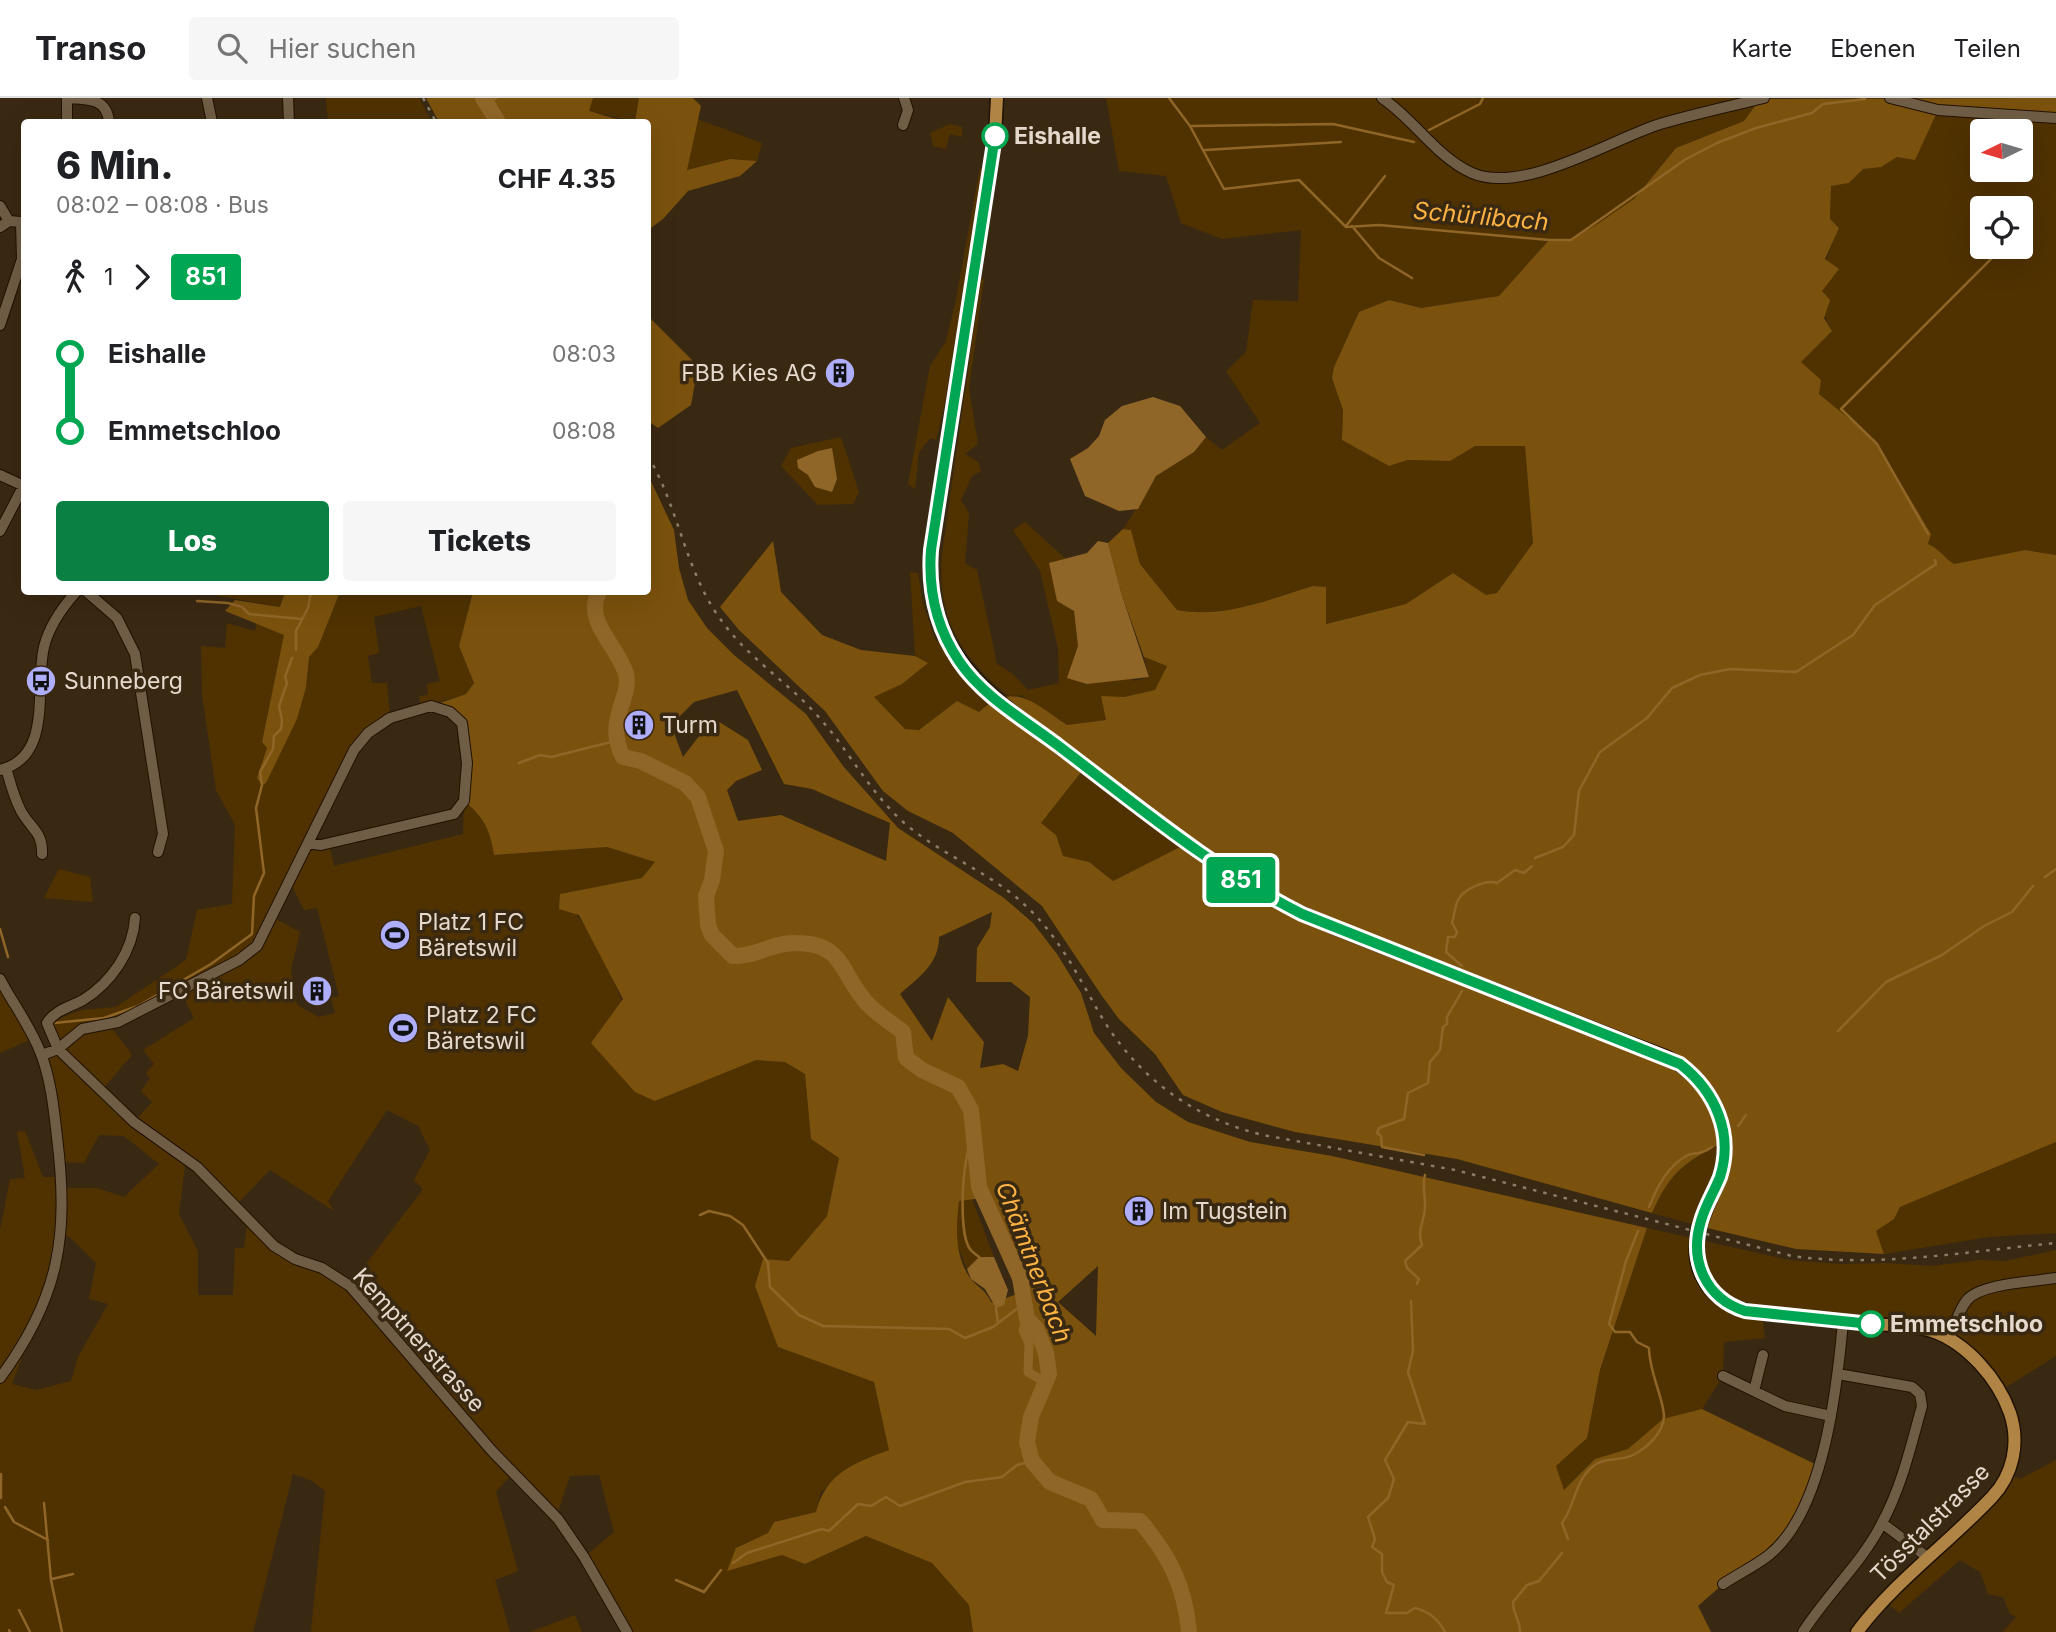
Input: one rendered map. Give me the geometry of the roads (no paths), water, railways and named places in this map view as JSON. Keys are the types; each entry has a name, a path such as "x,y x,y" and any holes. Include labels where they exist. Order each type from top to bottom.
{"main road":[{"name":"Tösstalstrasse","path":"997,98 995,134 935,517 930,571 936,614 959,661 974,680 1186,842 1266,895 1302,914 1680,1064 1710,1095 1724,1132 1720,1177 1696,1238 1697,1260 1704,1280 1719,1298 1745,1311 1919,1328 1949,1340 1979,1364 2000,1391 2012,1419 2014,1445 2010,1468 2001,1487 1883,1599 1857,1632"}],"street":[{"path":"67,119 67,98 100,102 106,108 108,119"},
{"path":"207,98 211,119"},
{"path":"288,98 289,119"},
{"path":"903,125 908,110 904,98"},
{"path":"1382,98 1457,164 1474,173 1504,178 1536,172 1662,124 1764,98"},
{"path":"1890,98 1938,110 2056,118"},
{"path":"0,206 5,224"},
{"path":"0,325 21,262"},
{"path":"0,475 21,484"},
{"path":"0,531 21,491"},
{"path":"42,854 43,840 19,807 3,769 20,760 33,743 44,646 61,609 73,595"},
{"path":"90,595 117,618 135,654 163,834 158,852"},
{"path":"41,1055 58,1049 82,1029 118,1022 249,953 265,934 308,843 354,750 368,733 404,712 431,706 450,712 461,723 467,763 464,801 454,814 321,845 308,843"},
{"path":"58,1049 47,1023 56,1012 90,995 119,966 129,947 135,918"},
{"path":"0,979 41,1055 54,1113 64,1206 62,1233 43,1310 32,1333 0,1377"},
{"name":"Kemptnerstrasse","path":"58,1049 134,1122 197,1167 274,1246 295,1259 322,1268 350,1286 492,1451 551,1511 584,1557 627,1632"},
{"path":"1949,1340 1963,1307 1974,1294 1993,1287 2056,1278"},
{"path":"1723,1584 1770,1554 1801,1513 1831,1416 1843,1322"},
{"path":"1754,1391 1763,1355"},
{"path":"1803,1632 1863,1553 1882,1523 1902,1476 1922,1399 1912,1387 1838,1374"},
{"path":"1723,1376 1785,1406 1831,1416"},
{"path":"1882,1523 1927,1557"}],"waterway":[{"path":"483,98 496,119"},
{"name":"Schürlibach","path":"487,105 496,98"},
{"name":"Schürlibach","path":"1169,98 1190,126 1224,189 1299,180 1346,227 1379,225 1549,240 1571,240 1686,159 1717,143 1756,128 1812,113 1823,104 1865,99"},
{"path":"1429,130 1480,104 1483,98"},
{"path":"1192,126 1333,124 1414,142"},
{"path":"1205,150 1341,142"},
{"path":"1346,226 1385,176"},
{"path":"1352,226 1379,258 1412,278"},
{"path":"1928,534 1877,444 1841,409 1991,259"},
{"path":"1535,858 1563,847 1574,835 1579,791 1600,752 1647,718 1672,688 1700,675 1730,669 1796,672 1853,635 1875,605 1936,564 1935,560"},
{"path":"296,650 296,631 308,608 310,595"},
{"name":"Chämtnerbach","path":"598,595 595,613 598,623 626,674 627,683 616,732 623,757 641,761 685,783 698,797 716,851 712,880 706,896 708,925 712,935 733,956 788,943 812,944 824,948 839,961 869,1005 903,1032 906,1058 922,1070 958,1087 971,1110 979,1187 1020,1278 1027,1319 1036,1328 1046,1353 1049,1374 1031,1417 1027,1442 1032,1461 1050,1482 1091,1499 1103,1520 1140,1521 1174,1572 1184,1600 1189,1632"},
{"path":"197,601 228,603 242,607 249,614 302,619"},
{"path":"54,1023 104,1018 138,1006 211,964 252,934 254,896 264,873 256,808 262,785 260,772 273,749 274,736 281,729 279,706 292,658"},
{"path":"519,763 540,755 551,757 615,741"},
{"path":"1462,966 1446,952 1448,937 1455,937 1457,932 1452,923 1458,900 1476,886 1487,882 1497,883 1515,870 1524,873 1532,866"},
{"path":"2045,877 2056,869"},
{"path":"1838,1031 1886,982 1942,955 1984,926 2012,912 2033,886"},
{"path":"0,929 8,957"},
{"path":"1424,1155 1382,1147 1381,1136 1377,1133 1379,1128 1404,1119 1408,1093 1428,1083 1430,1062 1440,1050 1443,1027 1447,1024 1447,1017 1462,991"},
{"path":"1738,1126 1746,1115"},
{"path":"972,1140 966,1162 963,1212 966,1240 970,1249 979,1257"},
{"path":"1649,1207 1659,1185 1673,1166 1689,1155 1712,1147"},
{"path":"1417,1284 1419,1279 1407,1268 1405,1261 1422,1245 1420,1234 1425,1210 1425,1175"},
{"name":"Chämtnerbach","path":"700,1215 709,1211 730,1216 743,1225 768,1263 770,1287 799,1315 823,1326 949,1329 965,1338 993,1327 1023,1304"},
{"path":"1568,1539 1562,1523 1586,1473 1602,1461 1628,1457 1638,1452 1649,1444 1663,1423 1663,1410 1649,1348 1637,1342 1630,1332 1615,1332 1609,1324 1626,1261 1638,1231"},
{"path":"1411,1301 1413,1351 1408,1372 1425,1424 1408,1422 1385,1460 1394,1479 1388,1498 1368,1517 1375,1539 1372,1547 1382,1554 1382,1572 1387,1582 1394,1585 1386,1613 1407,1613 1415,1608 1433,1617 1445,1632"},
{"path":"996,1308 998,1323"},
{"path":"1027,1319 1023,1330 1029,1344 1028,1372 1047,1383"},
{"path":"733,1563 747,1553 822,1529 829,1531 858,1504 871,1506 886,1497 900,1506 965,1482 1002,1477 1017,1465 1032,1461"},
{"path":"1,1474 1,1498"},
{"path":"44,1503 51,1580 62,1632"},
{"path":"5,1507 14,1522 48,1540"},
{"path":"1520,1632 1513,1602 1527,1585 1539,1581 1562,1553"},
{"path":"676,1580 704,1592 721,1570"},
{"path":"52,1579 73,1574"},
{"path":"19,1610 30,1632"}],"railway":[{"path":"423,98 434,119"},
{"path":"651,461 699,581 731,633 815,713 895,814 923,838 1014,895 1039,919 1068,959 1101,1016 1132,1058 1150,1076 1191,1106 1237,1128 1263,1135 1455,1170 1792,1256 1891,1259 2056,1243"}],"place":[{"name":"Eishalle","path":"995,136"},
{"name":"FBB Kies AG","path":"840,373"},
{"name":"Sunneberg","path":"41,681"},
{"name":"Turm","path":"639,725"},
{"name":"Platz 1 FC Bäretswil","path":"395,935"},
{"name":"FC Bäretswil","path":"317,991"},
{"name":"Platz 2 FC Bäretswil","path":"403,1028"},
{"name":"Im Tugstein","path":"1139,1211"},
{"name":"Emmetschloo","path":"1871,1324"}]}
